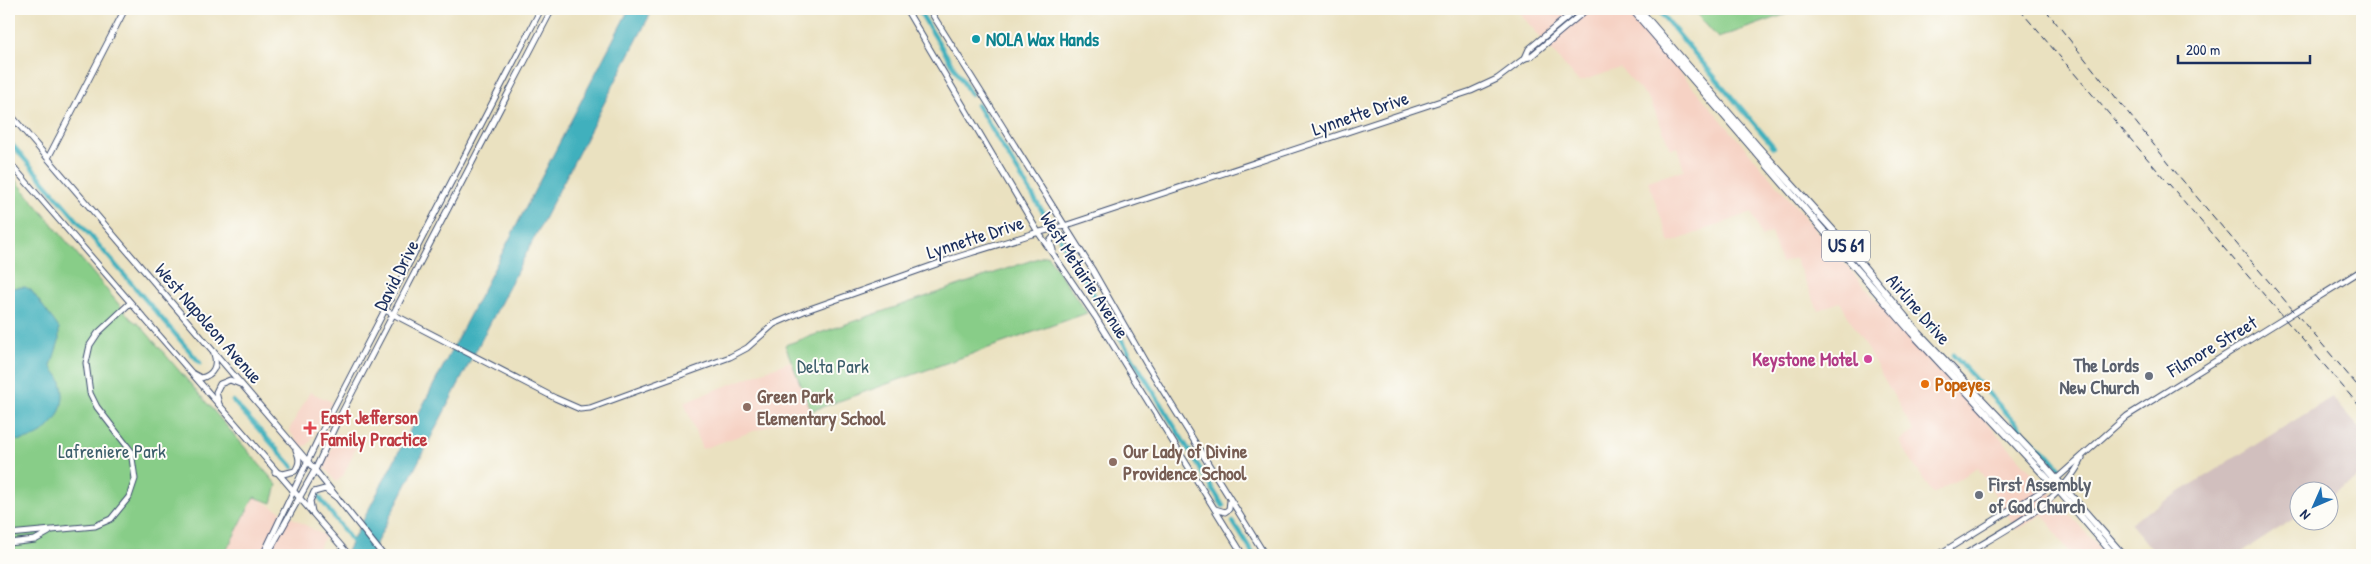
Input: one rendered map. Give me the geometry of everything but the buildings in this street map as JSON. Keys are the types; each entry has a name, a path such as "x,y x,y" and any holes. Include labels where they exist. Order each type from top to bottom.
{"highway":[{"name":"Airline Drive","path":"1632,9 1670,48"},
{"name":"Airline Drive","path":"1639,9 1912,333 2123,555"},
{"name":"Airline Drive","path":"2061,489 2114,555"}],"main road":[{"path":"48,158 125,9"},
{"name":"David Drive","path":"263,555 292,492 541,9"},
{"name":"David Drive","path":"267,555 316,470 393,315 552,9"},
{"name":"West Metairie Avenue","path":"906,9 1038,232 1095,316 1243,555"},
{"name":"West Metairie Avenue","path":"929,9 1081,251 1147,365 1265,555"},
{"name":"Lynnette Drive","path":"1525,58 1529,49 1577,9"},
{"name":"Lynnette Drive","path":"385,310 555,398 580,409 590,408 730,357 747,348 774,324 804,311 948,260 1038,232 1064,226 1471,91 1498,78 1525,58 1530,57 1586,9"},
{"name":"West Napoleon Avenue","path":"10,115 316,470 381,554"},
{"path":"9,162 292,492 349,555"},
{"path":"442,201 450,205"},
{"path":"1055,257 1050,241 1055,235 1068,239 1081,251"},
{"name":"Filmore Street","path":"1938,555 2039,493 2083,456 2104,434 2127,416 2362,270"},
{"path":"9,534 102,524 118,512 126,503 133,488 135,470 131,451 96,407 90,393 86,370 90,345 98,333 130,303"},
{"path":"188,370 201,378 212,372 216,360 211,349"},
{"path":"220,408 216,392 220,384 230,380 243,386"},
{"path":"274,471 283,474 295,471 300,458 295,446"},
{"name":"Filmore Street","path":"2061,489 2083,456"},
{"path":"313,515 310,501 311,496 319,490 325,489 341,500"},
{"path":"1964,555 2029,515 2061,489"},
{"path":"1211,505 1220,512 1225,512 1229,509 1230,498"},
{"path":"9,543 35,540 52,530"}],"shaded area":[{"path":"1516,9 1626,9 1871,294 2106,555 2070,555 2043,514 2017,530 1978,468 1933,494 1899,441 1914,431 1840,302 1818,310 1795,258 1781,263 1771,233 1761,237 1752,212 1670,243 1648,181 1684,170 1677,147 1671,149 1650,101 1620,68 1579,82"},
{"name":"Green Park Elementary School","path":"791,361 811,411 702,449 684,402"},
{"path":"310,392 332,402 308,445 301,447 289,430"},
{"path":"2332,397 2362,431 2362,475 2338,491 2338,482 2288,482 2288,522 2238,555 2157,555 2130,523"},
{"path":"338,433 358,443 343,476 336,482 324,467"},
{"path":"255,497 325,536 315,555 224,555"}],"green space":[{"path":"1692,9 1801,9 1718,38"},
{"name":"Lafreniere Park","path":"9,172 131,319 140,325 277,485 272,503 254,497 224,555 9,555"},
{"name":"Delta Park","path":"1047,255 1087,313 811,411 785,345"}],"water":[{"path":"629,9 653,9 370,555 345,555"},
{"path":"25,287 31,290 59,328 59,341 51,366 61,382 62,406 51,425 42,433 32,438 9,440 9,288"}],"waterway":[{"path":"918,9 971,95"},
{"path":"1657,9 1774,147"},
{"path":"977,105 1049,222"},
{"path":"9,141 200,363"},
{"path":"1060,239 1223,506"},
{"path":"1922,318 1942,341"},
{"path":"1953,355 2036,445 2049,455 2059,467"},
{"path":"233,401 293,467"},
{"path":"317,494 362,555"},
{"path":"1233,522 1254,555"}],"railway":[{"path":"2019,9 2362,409"},
{"path":"2045,9 2178,175 2362,391"}],"place":[{"name":"NOLA Wax Hands","path":"976,39"},
{"name":"Keystone Motel","path":"1868,359"},
{"name":"The Lords New Church","path":"2149,376"},
{"name":"Popeyes","path":"1925,384"},
{"name":"Green Park Elementary School","path":"747,407"},
{"name":"East Jefferson Family Practice","path":"310,428"},
{"name":"Our Lady of Divine Providence School","path":"1113,462"},
{"name":"First Assembly of God Church","path":"1979,495"}]}
